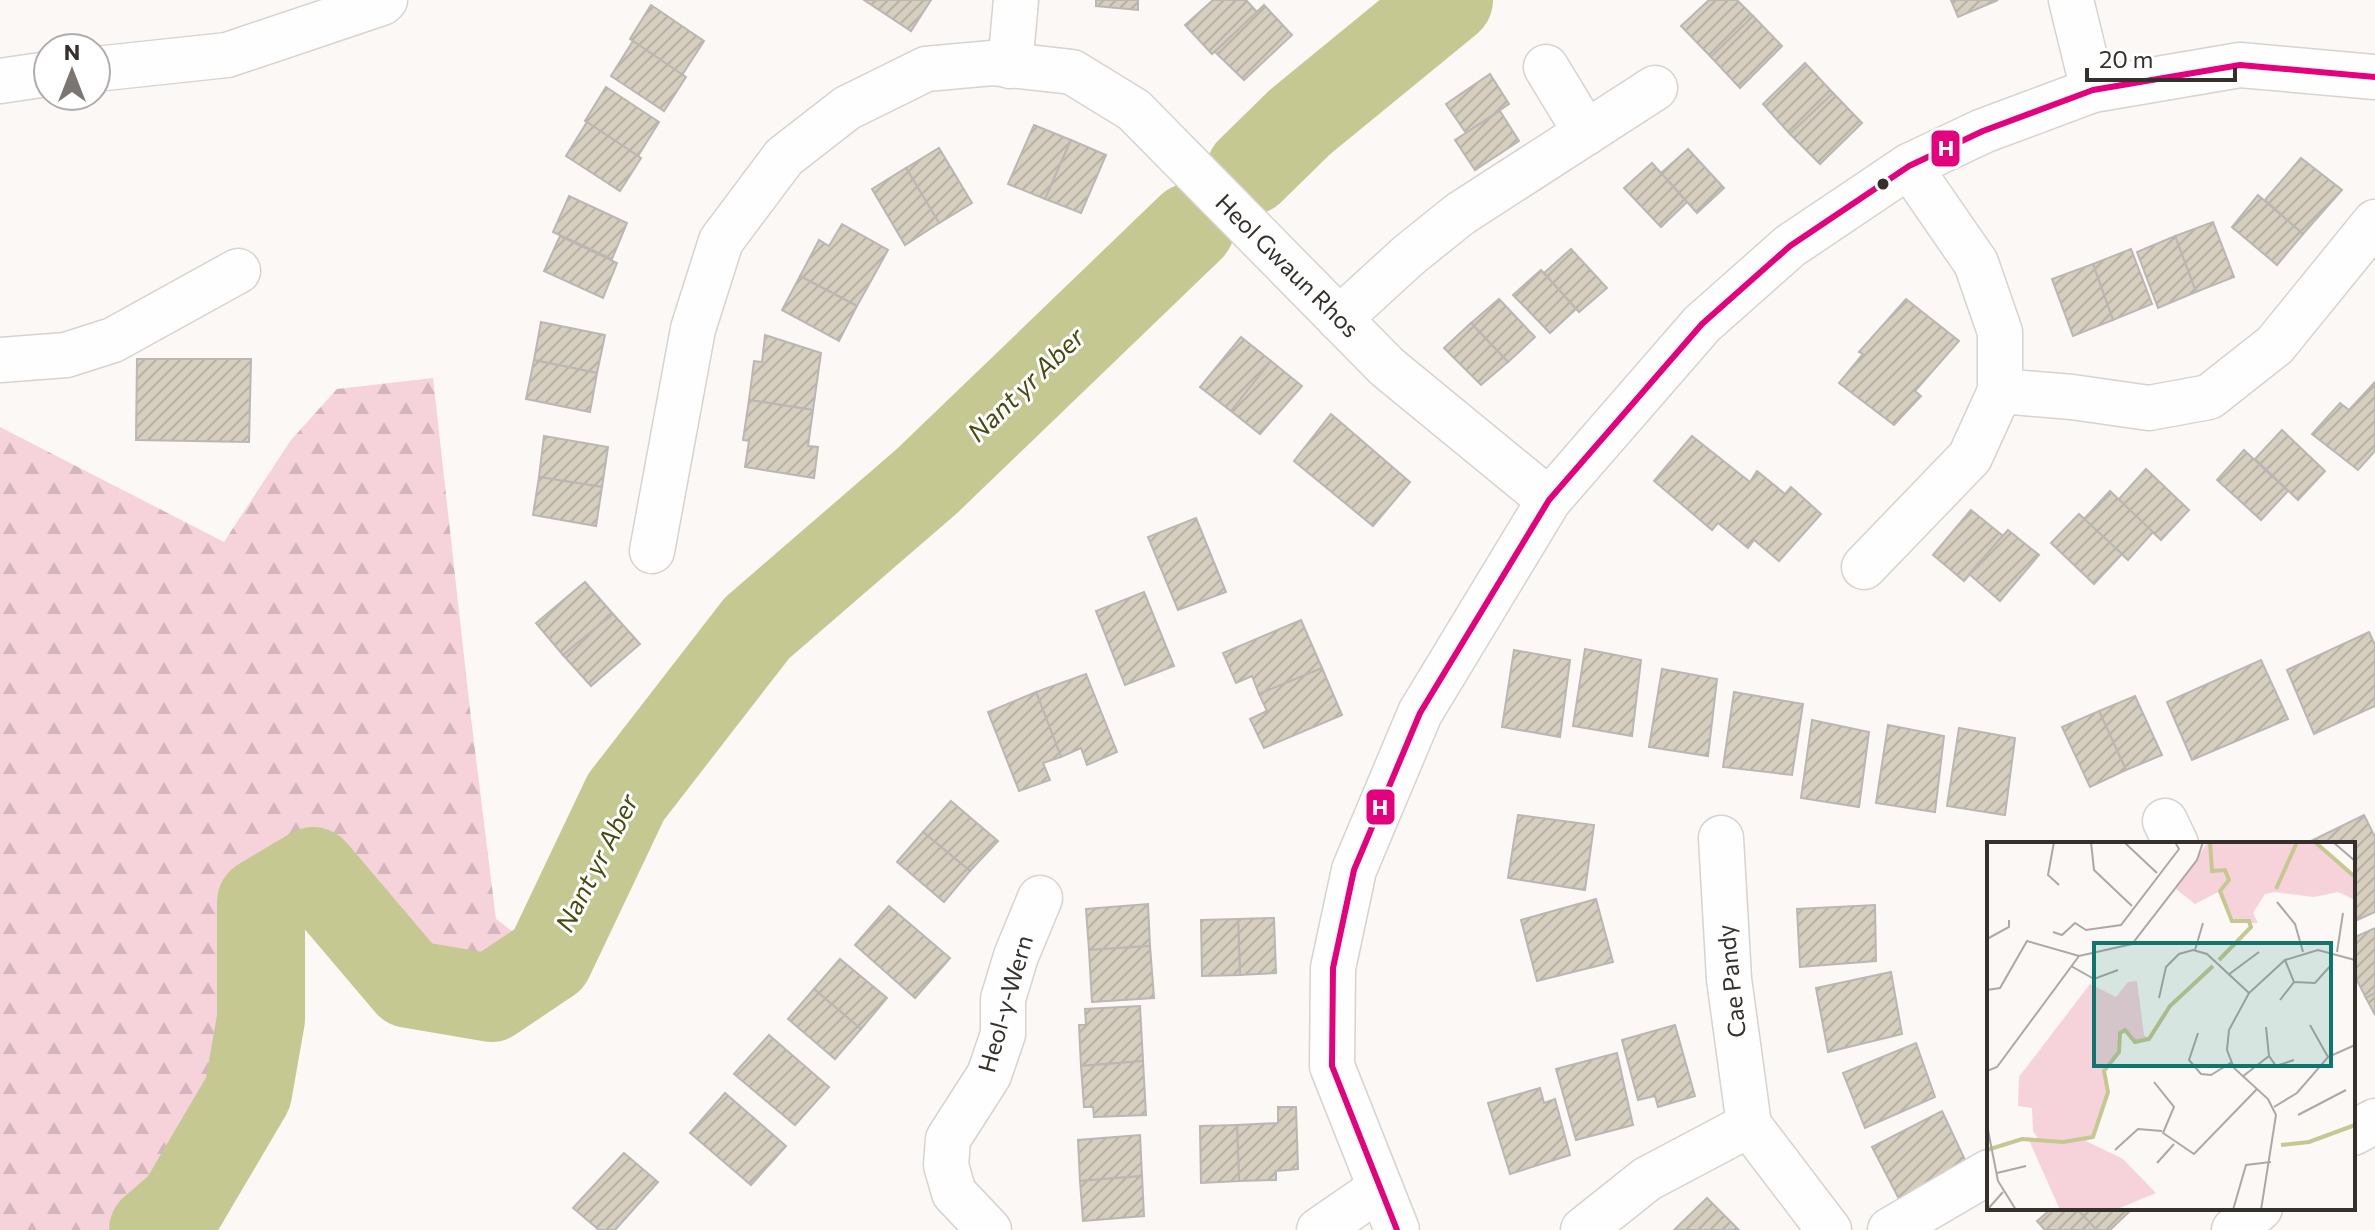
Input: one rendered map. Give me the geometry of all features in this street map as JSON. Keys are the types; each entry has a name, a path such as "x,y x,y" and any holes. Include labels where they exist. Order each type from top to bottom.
{"street":[{"path":"112,67 227,55 385,0"},
{"path":"1010,66 1016,0"},
{"path":"2071,0 2093,90"},
{"name":"Heol Gwaun Rhos","path":"652,551 693,329 721,241 784,157 847,108 926,69 992,63 1072,72 1134,110 1387,367 1549,500"},
{"path":"1397,1230 1332,1066 1333,968 1354,870 1420,713 1549,500 1702,324 1790,246 1909,166 1983,131 2093,90 2240,65 2375,77"},
{"path":"1546,67 1586,133"},
{"path":"0,81 32,76"},
{"path":"1339,319 1409,255 1460,214 1655,88"},
{"path":"1864,567 1970,457 2000,391 2000,332 1976,263 1909,166"},
{"path":"2000,391 2149,408 2209,397 2275,345 2375,222"},
{"path":"0,360 66,355 113,340 238,271"},
{"name":"Cae Pandy","path":"1721,838 1729,979 1749,1125 1827,1229"},
{"name":"Heol-y-Wern","path":"989,1230 954,1193 946,1165 948,1139 989,1075 1003,1034 1003,999 1016,956 1040,898"},
{"path":"2355,1132 2375,1121"},
{"path":"1583,1230 1647,1179 1749,1125"},
{"path":"1890,1230 1987,1173"},
{"path":"1319,1230 1380,1188"},
{"path":"2234,1230 2258,1210"}],"green space":[{"path":"433,378 496,919 549,959 491,998 409,984 313,871 261,902 261,1019 248,1093 182,1205 153,1230 0,1230 0,427 224,542 291,440 337,389"}],"building":[{"path":"864,0 931,0 911,31"},
{"path":"1096,0 1138,0 1138,10 1096,6"},
{"path":"1213,0 1246,0 1257,12 1212,54 1185,25"},
{"path":"1709,0 1737,0 1753,16 1711,57 1681,26"},
{"path":"1951,0 1998,0 1958,17"},
{"path":"651,5 704,41 682,75 630,39"},
{"path":"1264,5 1292,35 1244,80 1215,52"},
{"path":"1753,16 1782,46 1740,88 1711,57"},
{"path":"633,41 686,77 664,111 611,76"},
{"path":"1805,63 1833,93 1790,134 1763,104"},
{"path":"1490,74 1509,104 1466,133 1446,104"},
{"path":"606,87 659,122 638,156 585,121"},
{"path":"1833,93 1862,123 1820,164 1790,134"},
{"path":"1500,111 1519,141 1475,170 1455,140"},
{"path":"587,122 641,158 620,191 566,156"},
{"path":"1034,125 1071,140 1045,199 1008,184"},
{"path":"1071,140 1106,155 1081,213 1045,199"},
{"path":"939,148 972,203 939,223 906,168"},
{"path":"1688,149 1724,188 1697,213 1661,173"},
{"path":"2301,158 2342,190 2303,234 2265,200"},
{"path":"1652,163 1687,202 1661,227 1624,188"},
{"path":"906,168 939,223 905,245 872,189"},
{"path":"2258,195 2303,234 2277,265 2232,227"},
{"path":"569,196 627,223 612,259 553,232"},
{"path":"2213,222 2234,277 2196,292 2175,236"},
{"path":"842,224 888,250 857,306 800,276 819,240 829,246"},
{"path":"560,236 617,263 603,298 544,271"},
{"path":"2175,236 2196,292 2158,308 2137,252"},
{"path":"1571,249 1607,288 1579,312 1544,273"},
{"path":"2131,249 2152,304 2113,320 2093,264"},
{"path":"2093,264 2113,320 2073,336 2052,279"},
{"path":"1541,270 1576,309 1550,333 1513,295"},
{"path":"800,276 857,306 839,341 782,310"},
{"path":"1499,299 1535,337 1508,362 1471,323"},
{"path":"1906,299 1959,341 1915,391 1921,396 1894,425 1839,383 1863,354 1859,352"},
{"path":"541,322 605,335 597,373 534,360"},
{"path":"1471,323 1508,362 1481,385 1444,348"},
{"path":"765,335 821,353 813,410 749,400 754,361 762,362"},
{"path":"1241,337 1271,361 1231,411 1200,387"},
{"path":"137,359 251,359 249,442 136,440"},
{"path":"534,360 597,373 590,412 526,399"},
{"path":"1271,361 1302,386 1260,434 1231,411"},
{"path":"2375,382 2375,451 2358,470 2312,434 2340,403 2349,410"},
{"path":"749,400 813,410 808,446 818,447 814,478 745,467 749,441 743,440"},
{"path":"1331,414 1410,482 1373,526 1294,461"},
{"path":"2282,430 2325,471 2298,500 2255,459"},
{"path":"544,436 608,447 602,487 539,477"},
{"path":"1692,436 1750,482 1757,471 1785,494 1791,487 1821,514 1779,561 1754,540 1748,548 1718,523 1712,530 1654,481"},
{"path":"2244,450 2288,491 2261,520 2217,480"},
{"path":"2146,469 2189,510 2161,540 2118,500"},
{"path":"539,477 602,487 596,526 533,515"},
{"path":"2110,491 2153,532 2128,560 2084,519"},
{"path":"1971,510 2003,536 1964,581 1933,555"},
{"path":"2079,514 2122,554 2094,584 2051,543"},
{"path":"1196,518 1226,592 1178,610 1148,537"},
{"path":"2008,530 2039,555 2000,601 1969,574"},
{"path":"585,582 613,614 563,655 536,623"},
{"path":"1144,592 1174,666 1125,685 1096,611"},
{"path":"613,614 640,644 591,686 563,655"},
{"path":"1301,620 1322,668 1259,694 1252,676 1236,683 1223,653"},
{"path":"2369,632 2375,645 2375,706 2314,734 2287,670"},
{"path":"1585,649 1641,660 1632,736 1573,726"},
{"path":"1514,650 1570,660 1560,737 1502,727"},
{"path":"2261,660 2288,719 2192,760 2167,702"},
{"path":"1322,668 1342,715 1264,748 1250,719 1267,711 1259,694"},
{"path":"1662,669 1717,679 1708,756 1649,747"},
{"path":"1086,674 1117,752 1087,765 1081,748 1061,757 1036,692"},
{"path":"1036,692 1061,757 1043,763 1050,780 1019,791 988,712"},
{"path":"1734,692 1803,704 1792,775 1723,767"},
{"path":"2135,696 2162,755 2126,770 2099,711"},
{"path":"2099,711 2126,770 2090,787 2062,727"},
{"path":"1812,720 1869,732 1859,807 1801,798"},
{"path":"1888,725 1944,736 1935,812 1876,803"},
{"path":"1959,728 2015,738 2005,815 1947,806"},
{"path":"951,801 998,841 970,871 923,832"},
{"path":"1518,815 1594,825 1585,890 1508,878"},
{"path":"2364,815 2375,837 2375,912 2355,921 2355,842 2309,842"},
{"path":"923,832 970,871 944,902 897,862"},
{"path":"1596,899 1613,962 1537,981 1521,920"},
{"path":"1148,904 1150,946 1089,950 1086,909"},
{"path":"1875,905 1876,961 1800,967 1797,909"},
{"path":"889,906 950,958 915,998 855,945"},
{"path":"1274,918 1276,973 1240,975 1238,919"},
{"path":"1238,919 1240,975 1202,976 1201,920"},
{"path":"2375,928 2375,993 2366,998 2355,976 2355,937"},
{"path":"1150,946 1154,998 1092,1002 1089,950"},
{"path":"840,959 887,998 861,1029 814,989"},
{"path":"1891,972 1902,1034 1828,1052 1816,988"},
{"path":"814,989 861,1029 835,1059 788,1019"},
{"path":"2375,993 2375,1015 2366,998"},
{"path":"1140,1006 1143,1061 1081,1066 1079,1025 1086,1025 1085,1009"},
{"path":"1675,1025 1695,1096 1658,1107 1655,1096 1638,1100 1622,1040"},
{"path":"769,1035 829,1087 795,1125 734,1074"},
{"path":"1916,1043 1935,1097 1865,1128 1843,1073"},
{"path":"1617,1053 1633,1125 1576,1140 1556,1069"},
{"path":"1143,1061 1146,1115 1094,1117 1093,1107 1084,1107 1081,1066"},
{"path":"1540,1088 1544,1103 1555,1099 1570,1155 1510,1174 1488,1103"},
{"path":"725,1093 786,1146 751,1185 690,1133"},
{"path":"1278,1107 1296,1107 1298,1169 1276,1171 1276,1180 1239,1181 1237,1125 1278,1123"},
{"path":"1942,1111 1966,1162 1899,1199 1872,1147"},
{"path":"1237,1125 1239,1181 1201,1183 1200,1126"},
{"path":"1140,1135 1142,1176 1080,1181 1078,1140"},
{"path":"624,1153 658,1182 615,1230 599,1230 573,1208"},
{"path":"1142,1176 1144,1216 1083,1221 1080,1181"},
{"path":"1707,1198 1739,1230 1674,1230"},
{"path":"2050,1210 2078,1210 2097,1230 2045,1230 2037,1221"},
{"path":"2078,1210 2131,1210 2110,1230 2097,1230"}],"waterway":[{"name":"Nant yr Aber","path":"1250,171 1300,122 1449,0"},
{"name":"Nant yr Aber","path":"153,1230 182,1205 248,1093 261,1019 261,902 313,871 409,984 491,998 549,959 626,797 757,628 927,481 1191,227"}],"transit line":[{"name":"H","path":"1397,1230 1332,1066 1333,968 1354,870 1420,713 1549,500 1702,324 1790,246 1909,166 1983,131 2093,90 2240,65 2375,77"}]}
